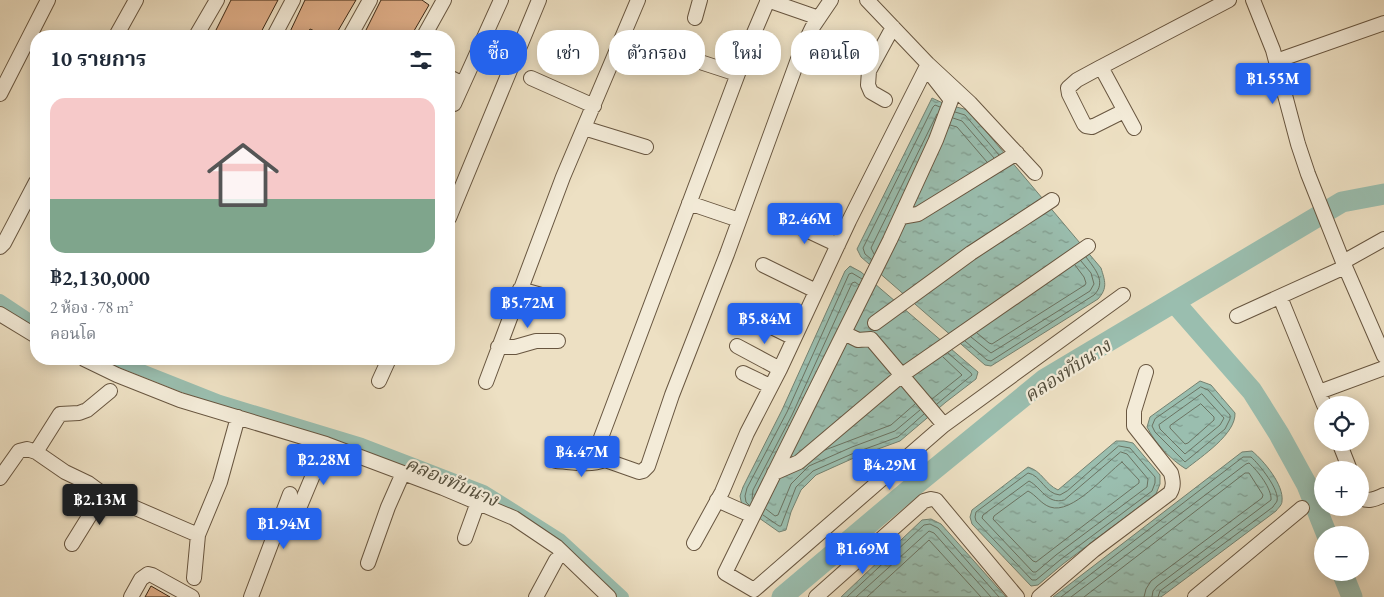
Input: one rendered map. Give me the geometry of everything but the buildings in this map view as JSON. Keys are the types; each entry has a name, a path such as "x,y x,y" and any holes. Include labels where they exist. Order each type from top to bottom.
{"street":[{"path":"34,30 48,0"},
{"path":"119,30 136,0"},
{"path":"199,30 216,0"},
{"path":"277,30 293,0"},
{"path":"353,30 370,0"},
{"path":"427,30 444,0"},
{"path":"455,102 501,0"},
{"path":"455,203 539,0"},
{"path":"486,382 520,289 584,128 638,0"},
{"path":"695,18 700,0"},
{"path":"755,30 768,0 819,18"},
{"path":"868,0 927,66 951,100 936,140 901,217 725,573 754,590 944,425 1123,295"},
{"path":"1124,111 1092,127 1086,126 1069,94 1068,88 1077,80 1229,0"},
{"path":"1253,0 1276,61 1298,144 1317,200 1344,264 1379,333 1384,356"},
{"path":"737,75 599,443 598,455 605,460 639,472 648,466 672,395 801,51 828,1"},
{"path":"1276,61 1384,23"},
{"path":"885,100 871,92 868,77 869,71 893,27"},
{"path":"0,94 30,38"},
{"path":"927,66 970,102 1035,173"},
{"path":"694,543 717,500 838,245 927,66"},
{"path":"1101,67 1134,128"},
{"path":"531,78 594,106"},
{"path":"455,81 463,84"},
{"path":"584,128 646,147"},
{"path":"901,217 918,214 1017,153"},
{"path":"0,247 4,243 30,193"},
{"path":"875,322 971,252 1052,200"},
{"path":"689,203 739,220"},
{"path":"785,220 838,245"},
{"path":"1237,316 1280,297 1344,264 1384,239"},
{"path":"774,473 799,462 902,375 1088,246"},
{"path":"763,265 816,291"},
{"path":"520,289 552,298"},
{"path":"1280,297 1321,396"},
{"path":"855,312 865,310 875,316 876,330 872,339"},
{"path":"739,312 794,338"},
{"path":"0,314 30,332"},
{"path":"844,333 858,340 872,339"},
{"path":"872,339 944,425"},
{"path":"498,347 515,347 536,341 558,341"},
{"path":"737,346 780,369"},
{"path":"96,365 180,400 326,444 478,502 514,518 541,534 566,555 609,597"},
{"path":"379,381 386,365"},
{"path":"1328,396 1384,368"},
{"path":"1039,597 1094,550 1170,493 1173,488 1174,481 1171,473 1134,426 1134,411 1146,372"},
{"path":"743,373 770,386"},
{"path":"36,452 60,414 79,414 87,410 110,391"},
{"path":"194,578 198,535 220,482 238,417"},
{"path":"295,518 326,444"},
{"path":"0,478 19,451 27,449 36,452 65,472 88,483 103,494 198,535"},
{"path":"556,461 591,464 605,460"},
{"path":"368,563 388,507 403,473"},
{"path":"72,544 103,494"},
{"path":"251,597 290,494"},
{"path":"1369,499 1384,495"},
{"path":"816,597 904,518 924,501 931,499 936,500 1017,597"},
{"path":"717,500 753,516"},
{"path":"465,538 478,502"},
{"path":"1195,597 1302,508"},
{"path":"536,597 556,560"},
{"path":"131,597 141,579 148,574 192,597"}],"water":[{"path":"932,98 945,104 968,110 1101,268 1104,277 1104,288 1098,299 991,366 985,365 861,257 857,249"},
{"path":"850,266 861,272 978,372 976,379 900,441 856,457 816,475 801,490 791,512 786,530 779,532 742,506 740,496 782,410 845,271"},
{"path":"1200,381 1211,385 1235,413 1234,421 1230,429 1217,444 1186,469 1164,451 1147,427 1150,417"},
{"path":"1116,441 1133,443 1160,475 1160,484 1156,494 1038,585 1031,586 972,524 970,517 972,510 1028,467 1037,471 1058,490"},
{"path":"1252,451 1277,481 1282,495 1281,505 1276,511 1161,597 1053,597 1242,452"},
{"path":"931,519 941,524 1006,597 841,597 922,520"}],"waterway":[{"name":"คลองทับนาง","path":"782,597 1045,379 1342,202 1384,194"},
{"name":"คลองทับนาง","path":"0,300 30,320"},
{"path":"1175,303 1252,391 1279,434 1307,485 1323,526"},
{"name":"คลองทับนาง","path":"129,365 220,401 362,444 484,491 560,539 623,597"},
{"path":"1346,581 1352,597"}]}
